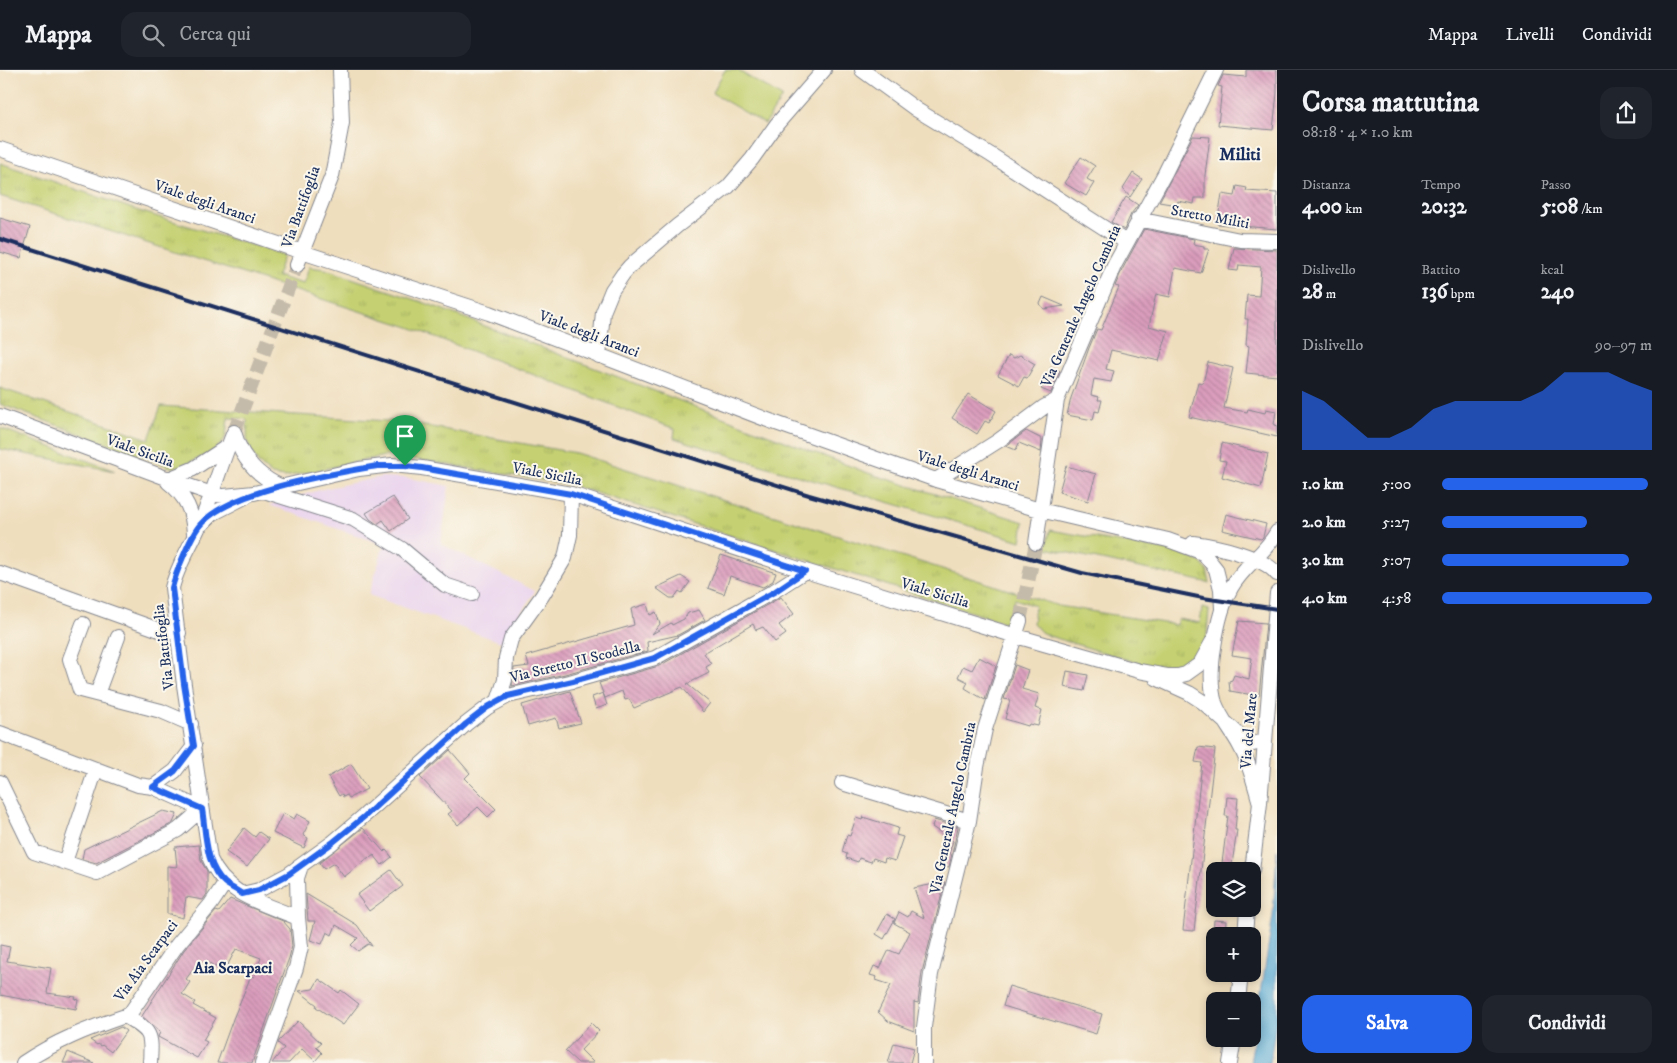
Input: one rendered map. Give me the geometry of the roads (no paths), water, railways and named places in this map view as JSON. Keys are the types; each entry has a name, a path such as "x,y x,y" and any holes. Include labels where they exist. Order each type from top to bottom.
{"street":[{"name":"Via Battifoglia","path":"300,259 332,176 342,123 340,70"},
{"path":"599,356 603,312 612,290 623,274 677,226 728,187 752,159 777,124 824,70"},
{"path":"862,70 917,110 1126,242"},
{"name":"Via Generale Angelo Cambria","path":"1036,543 1057,400 1110,274 1138,219 1166,172 1216,70"},
{"name":"Viale degli Aranci","path":"0,149 300,259 490,312 599,356 773,422 936,480 1040,510 1168,540"},
{"name":"Stretto Militi","path":"1138,219 1240,240 1277,241"},
{"path":"936,480 998,441 1044,407 1057,400"},
{"name":"Viale Sicilia","path":"0,416 166,478 212,494 224,496 259,492 377,466 405,466 571,494 805,571 1016,636 1139,671"},
{"name":"Via Battifoglia","path":"225,883 215,872 210,858 172,588 212,494 234,432 237,444 250,465 269,481 280,486"},
{"path":"197,531 189,506 166,478 194,469 228,446"},
{"path":"197,531 212,514 259,492 353,519 402,549 445,585 472,594"},
{"path":"498,701 505,680 506,658 511,639 542,596 565,558 570,535 571,494"},
{"path":"1260,803 1247,760 1223,720 1216,704 1211,674 1216,635 1222,610 1236,580 1272,542 1277,532"},
{"path":"1168,540 1200,544 1255,559 1271,567 1277,574"},
{"path":"1168,540 1198,551 1212,562 1216,569 1221,589 1222,610"},
{"name":"Via Stretto II Scodella","path":"242,894 259,890 301,866 332,843 365,816 466,724 498,701 508,696 573,681 655,658 774,592 805,571"},
{"path":"0,573 162,631 179,634"},
{"name":"Via del Mare","path":"1253,862 1260,803 1277,593"},
{"name":"Via Generale Angelo Cambria","path":"924,1063 924,1020 931,974 969,821 976,767 985,729 1020,621"},
{"path":"83,624 70,659 80,690 161,711 190,724"},
{"path":"1139,671 1167,676 1186,674 1200,664 1216,635"},
{"path":"98,694 118,637"},
{"path":"1139,671 1189,693 1247,742 1253,744 1264,742"},
{"path":"0,734 138,785 153,787 202,809 178,830 97,873 34,852 0,782"},
{"path":"153,787 175,771 194,746"},
{"path":"65,862 96,770"},
{"path":"842,783 969,821"},
{"path":"262,1063 296,968 301,947 297,878 301,866"},
{"path":"225,883 242,894 298,918"},
{"name":"Via Aia Scarpaci","path":"23,1063 67,1037 125,1016 136,1006 177,945 211,904 225,883"},
{"path":"125,1016 146,1030 150,1037 152,1043 150,1063"},
{"path":"1230,1063 1233,1047"}],"water":[{"path":"1277,850 1277,1016 1270,1063 1250,1063 1253,1047 1261,1047 1261,993 1273,916"}],"tunnel":[{"path":"234,432 297,265"},
{"path":"1020,621 1036,543"}],"railway":[{"path":"0,239 809,495 1082,573 1203,598 1277,609"}],"district":[{"name":"Militi","path":"1240,155"},
{"name":"Aia Scarpaci","path":"233,968"}]}
